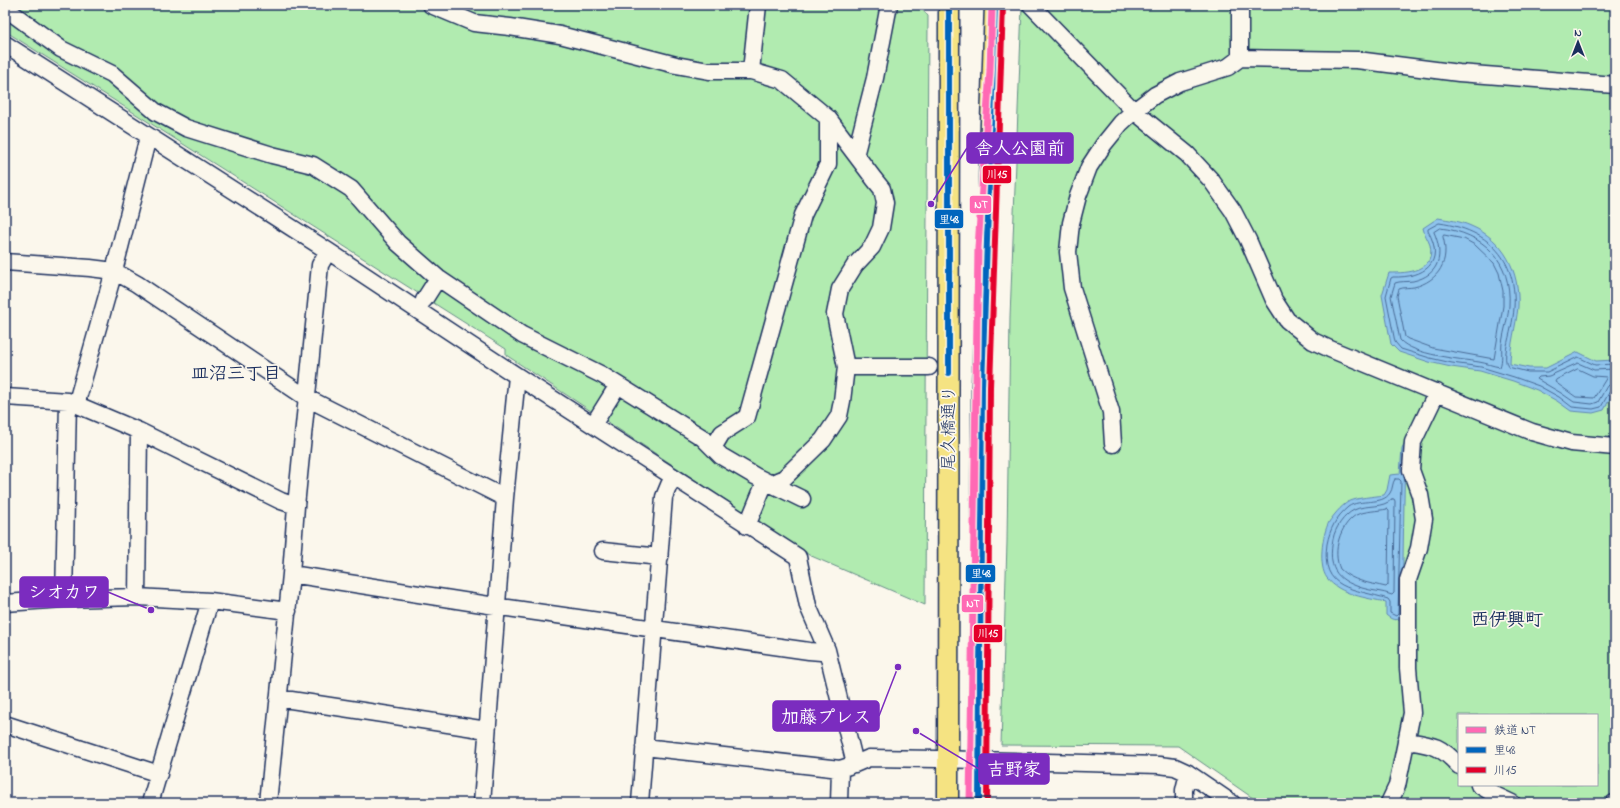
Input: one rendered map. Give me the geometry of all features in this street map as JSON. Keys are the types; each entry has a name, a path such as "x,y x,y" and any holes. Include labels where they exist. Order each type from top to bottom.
{"main road":[{"name":"尾久橋通り","path":"948,803 949,5"},
{"name":"尾久橋通り","path":"979,803 982,387 995,5"}],"street":[{"path":"432,5 474,23 560,35 676,65 709,71 751,71 782,80 828,118 856,152 882,190 885,203 881,228 872,247 855,265 840,289 835,314 846,367 839,416 823,440 784,478 763,487 747,526"},
{"path":"751,71 758,5"},
{"path":"856,152 875,78 889,5"},
{"path":"1031,5 1134,111 1187,154 1211,180 1233,211 1248,240 1274,300 1287,320 1319,344 1532,432 1571,443 1615,447"},
{"path":"1240,5 1240,58"},
{"path":"5,8 61,49 112,74 156,112 155,127 114,272 72,403 64,599"},
{"path":"5,44 155,127 328,251 673,478 798,557 808,606 827,650 847,766 839,803"},
{"path":"1113,444 1111,412 1072,288 1068,252 1071,223 1078,196 1089,167 1104,144 1121,123 1155,95 1180,82 1228,67 1240,58 1357,60 1459,73 1615,85"},
{"path":"713,448 722,433 747,418 804,215 811,196 828,164 828,118"},
{"path":"155,127 186,128 272,155 313,165 351,190 398,243 438,278 522,335 602,374 703,438 721,456 755,476 773,483 802,500"},
{"path":"268,803 288,611 296,506 320,265 328,251"},
{"path":"5,262 90,268 114,272 136,284 307,398 506,498"},
{"path":"424,300 438,278"},
{"path":"846,367 929,367"},
{"path":"482,803 517,376"},
{"path":"594,425 618,385"},
{"path":"1389,803 1397,786 1412,713 1408,668 1408,580 1419,548 1424,519 1420,495 1411,470 1413,442 1437,392"},
{"path":"5,397 72,403 139,431 281,501 296,506"},
{"path":"137,597 139,431"},
{"path":"640,803 664,497 668,485 673,478"},
{"path":"603,551 660,557"},
{"path":"291,574 498,606 809,651 821,652 827,650"},
{"path":"5,602 137,597 210,601 288,611"},
{"path":"150,803 210,601"},
{"path":"278,700 292,700 487,730"},
{"path":"5,724 159,774"},
{"path":"1406,741 1431,745 1448,754 1458,765"},
{"path":"644,746 847,766 869,758 1129,763 1175,767 1188,772 1232,803"},
{"path":"1184,803 1184,790 1188,772"},
{"path":"1482,786 1512,803"}],"green space":[{"path":"5,5 918,5 928,16 925,605 809,555 506,355 506,349 5,31"},
{"path":"1025,5 1615,5 1615,803 1260,803 1178,746 1001,745 1007,542 1010,317 1022,7"}],"water":[{"path":"1438,218 1463,223 1483,232 1501,248 1508,258 1513,269 1518,294 1518,307 1510,364 1529,368 1546,368 1578,352 1596,361 1615,360 1615,389 1604,410 1593,413 1571,411 1537,390 1513,381 1480,371 1429,362 1399,352 1391,344 1382,295 1389,273 1412,271 1425,266 1429,261 1431,254 1430,245 1423,228"},
{"path":"1405,442 1402,618 1395,620 1386,615 1386,602 1354,595 1332,584 1324,573 1322,550 1324,535 1329,522 1343,506 1348,502 1357,499 1384,495 1387,490 1390,475 1400,474 1402,448"}],"rail line":[{"name":"NT","path":"970,803 978,248 990,70 992,5"}],"transit line":[{"name":"里48","path":"949,5 949,373"},
{"name":"里48","path":"979,803 982,387 995,5"},
{"name":"川15","path":"987,803 990,387 1003,5"}],"place":[{"name":"舎人公園前","path":"931,204"},
{"name":"シオカワ","path":"151,610"},
{"name":"加藤プレス","path":"898,667"},
{"name":"吉野家","path":"916,731"}],"district":[{"name":"皿沼三丁目","path":"236,375"},
{"name":"西伊興町","path":"1507,621"}]}
